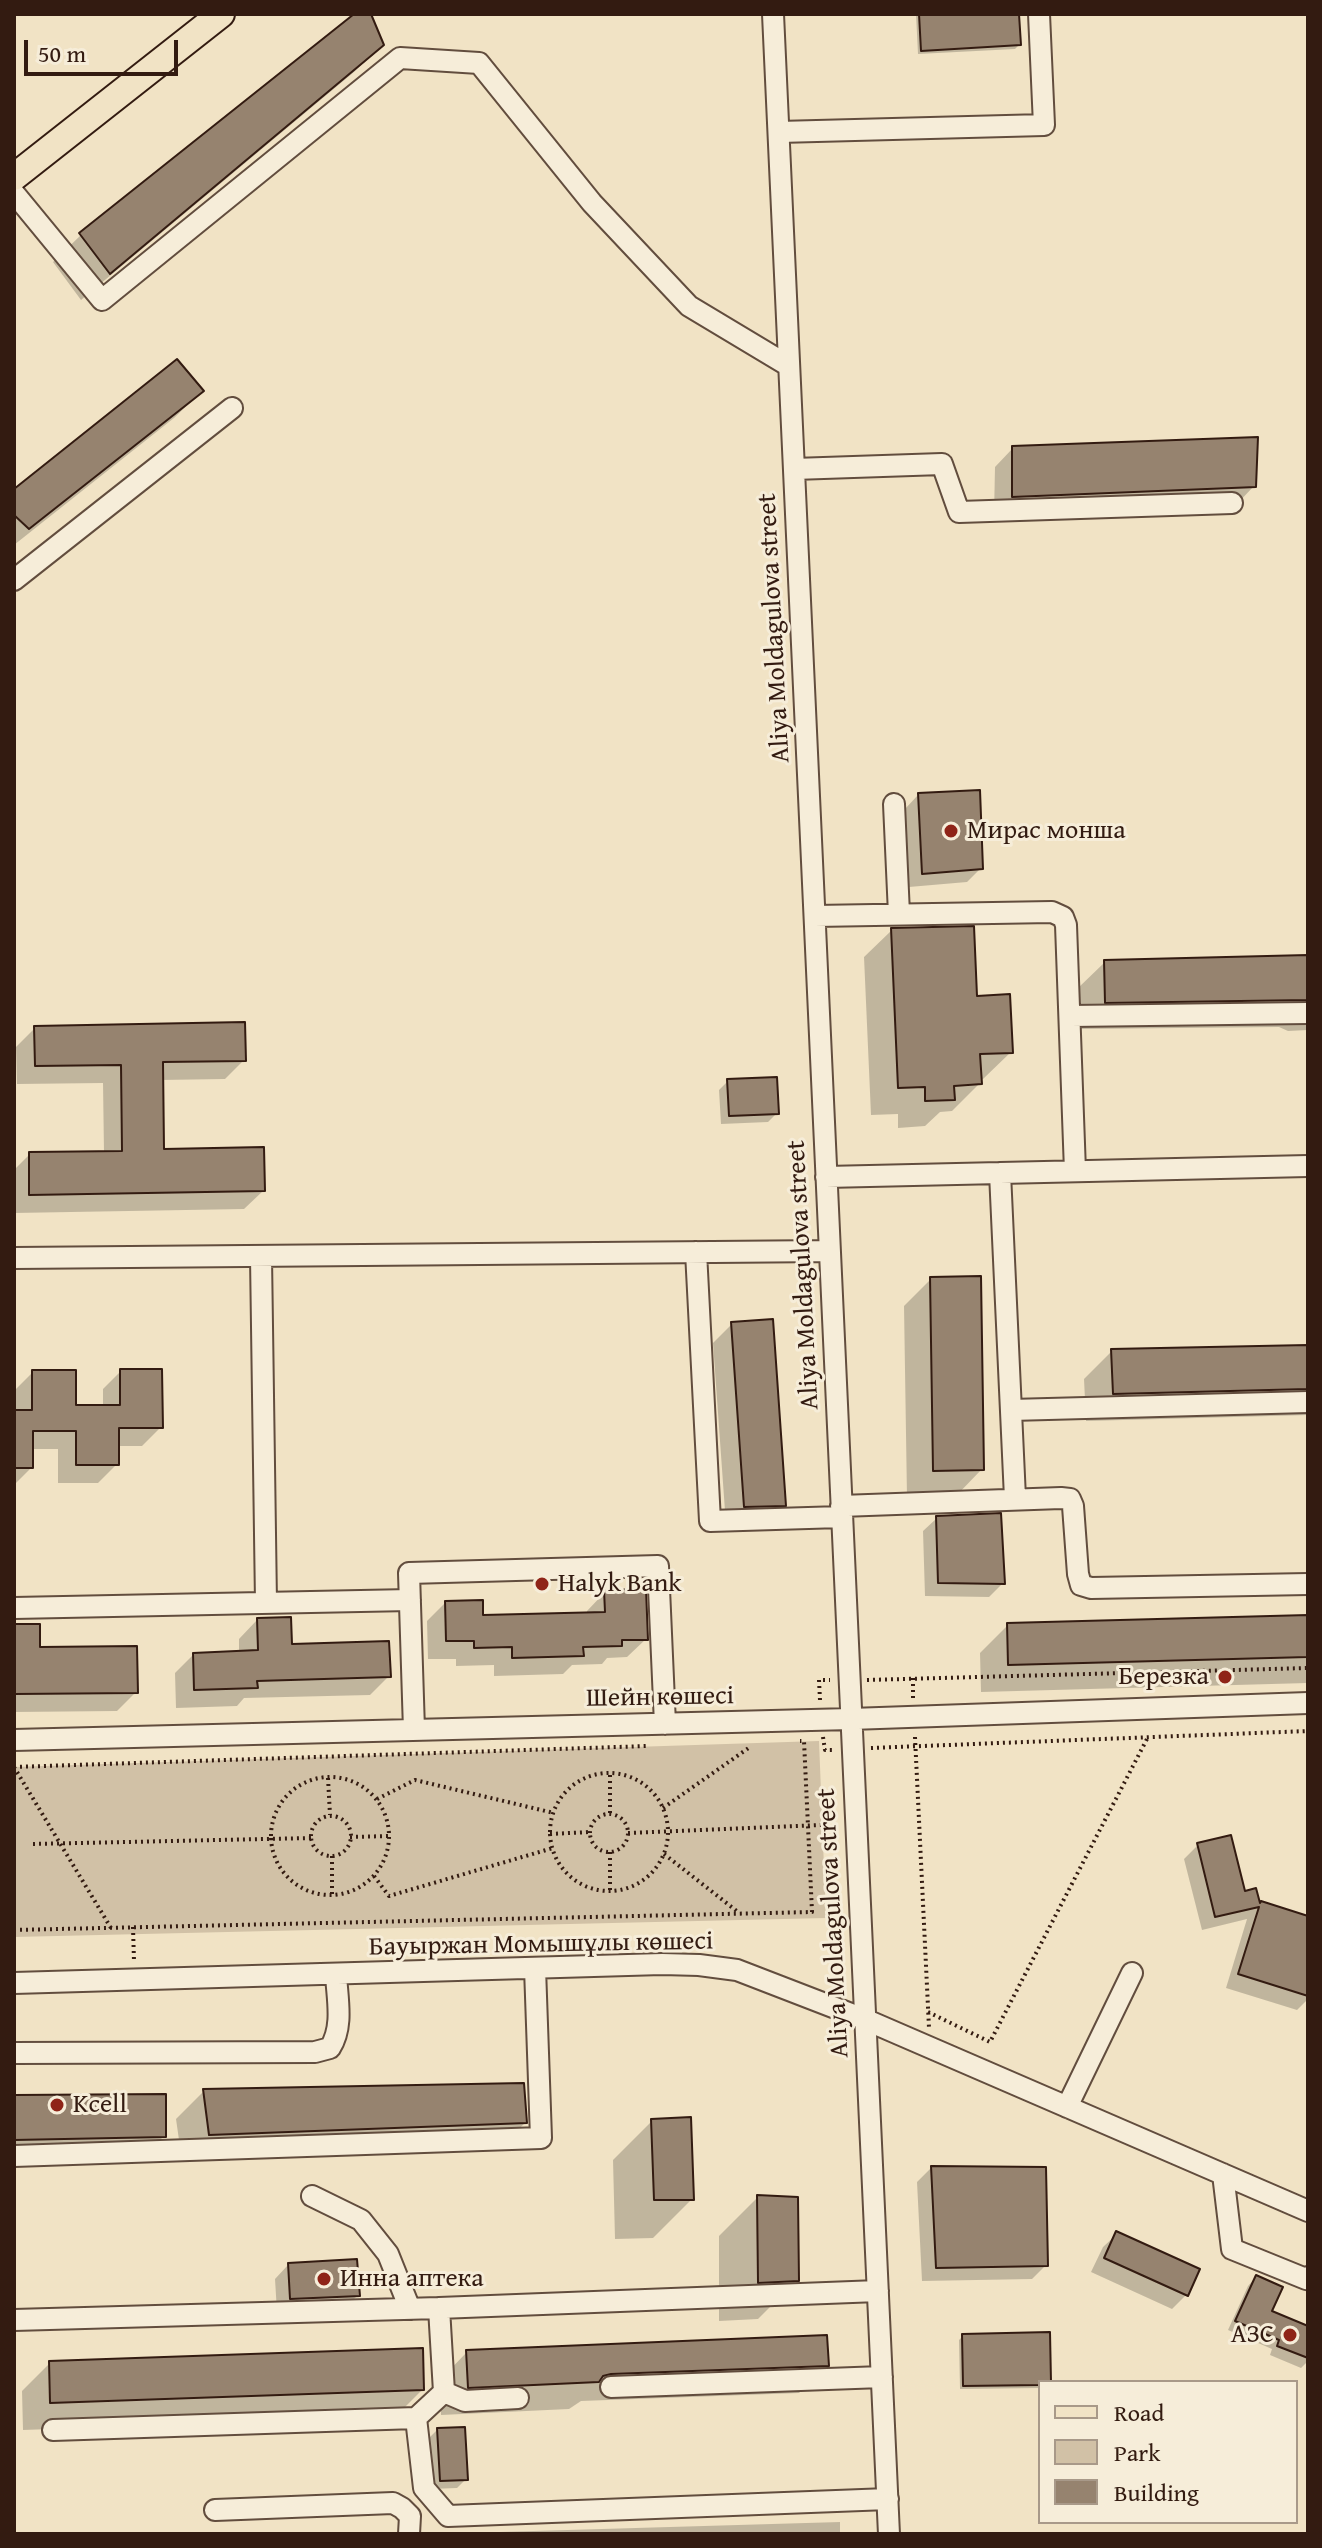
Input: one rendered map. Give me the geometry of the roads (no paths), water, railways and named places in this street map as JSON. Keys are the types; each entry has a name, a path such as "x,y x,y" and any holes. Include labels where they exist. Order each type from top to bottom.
{"main road":[{"path":"14,177 221,14"}],"street":[{"name":"Aliya Moldagulova street","path":"773,14 889,2534"},
{"path":"779,132 1044,125 1039,14"},
{"path":"14,193 102,300 400,58 479,63 592,203 689,306 789,366"},
{"path":"14,580 232,408"},
{"path":"794,469 942,464 959,512 1232,503"},
{"path":"894,804 899,914"},
{"path":"815,916 1052,912 1063,917 1071,1016 1075,1171"},
{"path":"1071,1016 1308,1013"},
{"path":"826,1177 1308,1166"},
{"path":"1000,1173 1015,1498"},
{"path":"14,1258 829,1251"},
{"path":"696,1252 710,1521 1015,1498 1070,1499 1081,1585 1091,1588 1308,1584"},
{"path":"261,1257 266,1603"},
{"path":"1011,1410 1308,1402"},
{"path":"414,1730 409,1573 658,1566 665,1724"},
{"path":"14,1608 410,1600"},
{"name":"Шейн көшесі","path":"14,1740 851,1719 1308,1703"},
{"name":"Бауыржан Момышұлы көшесі","path":"14,1983 662,1964 737,1970 864,2019 1308,2211"},
{"path":"14,2156 541,2138 535,1968"},
{"path":"1067,2107 1132,1973"},
{"path":"14,2053 315,2052 330,2048 337,2038 336,1974"},
{"path":"1223,2174 1232,2249 1306,2279 1308,2277"},
{"path":"312,2196 361,2220 388,2254 410,2309"},
{"path":"14,2320 878,2291"},
{"path":"439,2308 444,2392"},
{"path":"611,2387 882,2377"},
{"path":"444,2392 465,2401 518,2398"},
{"path":"53,2430 416,2418 444,2392"},
{"path":"416,2418 424,2488 448,2516 888,2499"},
{"path":"215,2510 393,2503 410,2516 409,2534"}],"place":[{"name":"Мирас монша","path":"951,831"},
{"name":"Halyk Bank","path":"542,1584"},
{"name":"Березка","path":"1225,1677"},
{"name":"Kcell","path":"57,2105"},
{"name":"Инна аптека","path":"324,2279"},
{"name":"АЗС","path":"1290,2335"}]}
